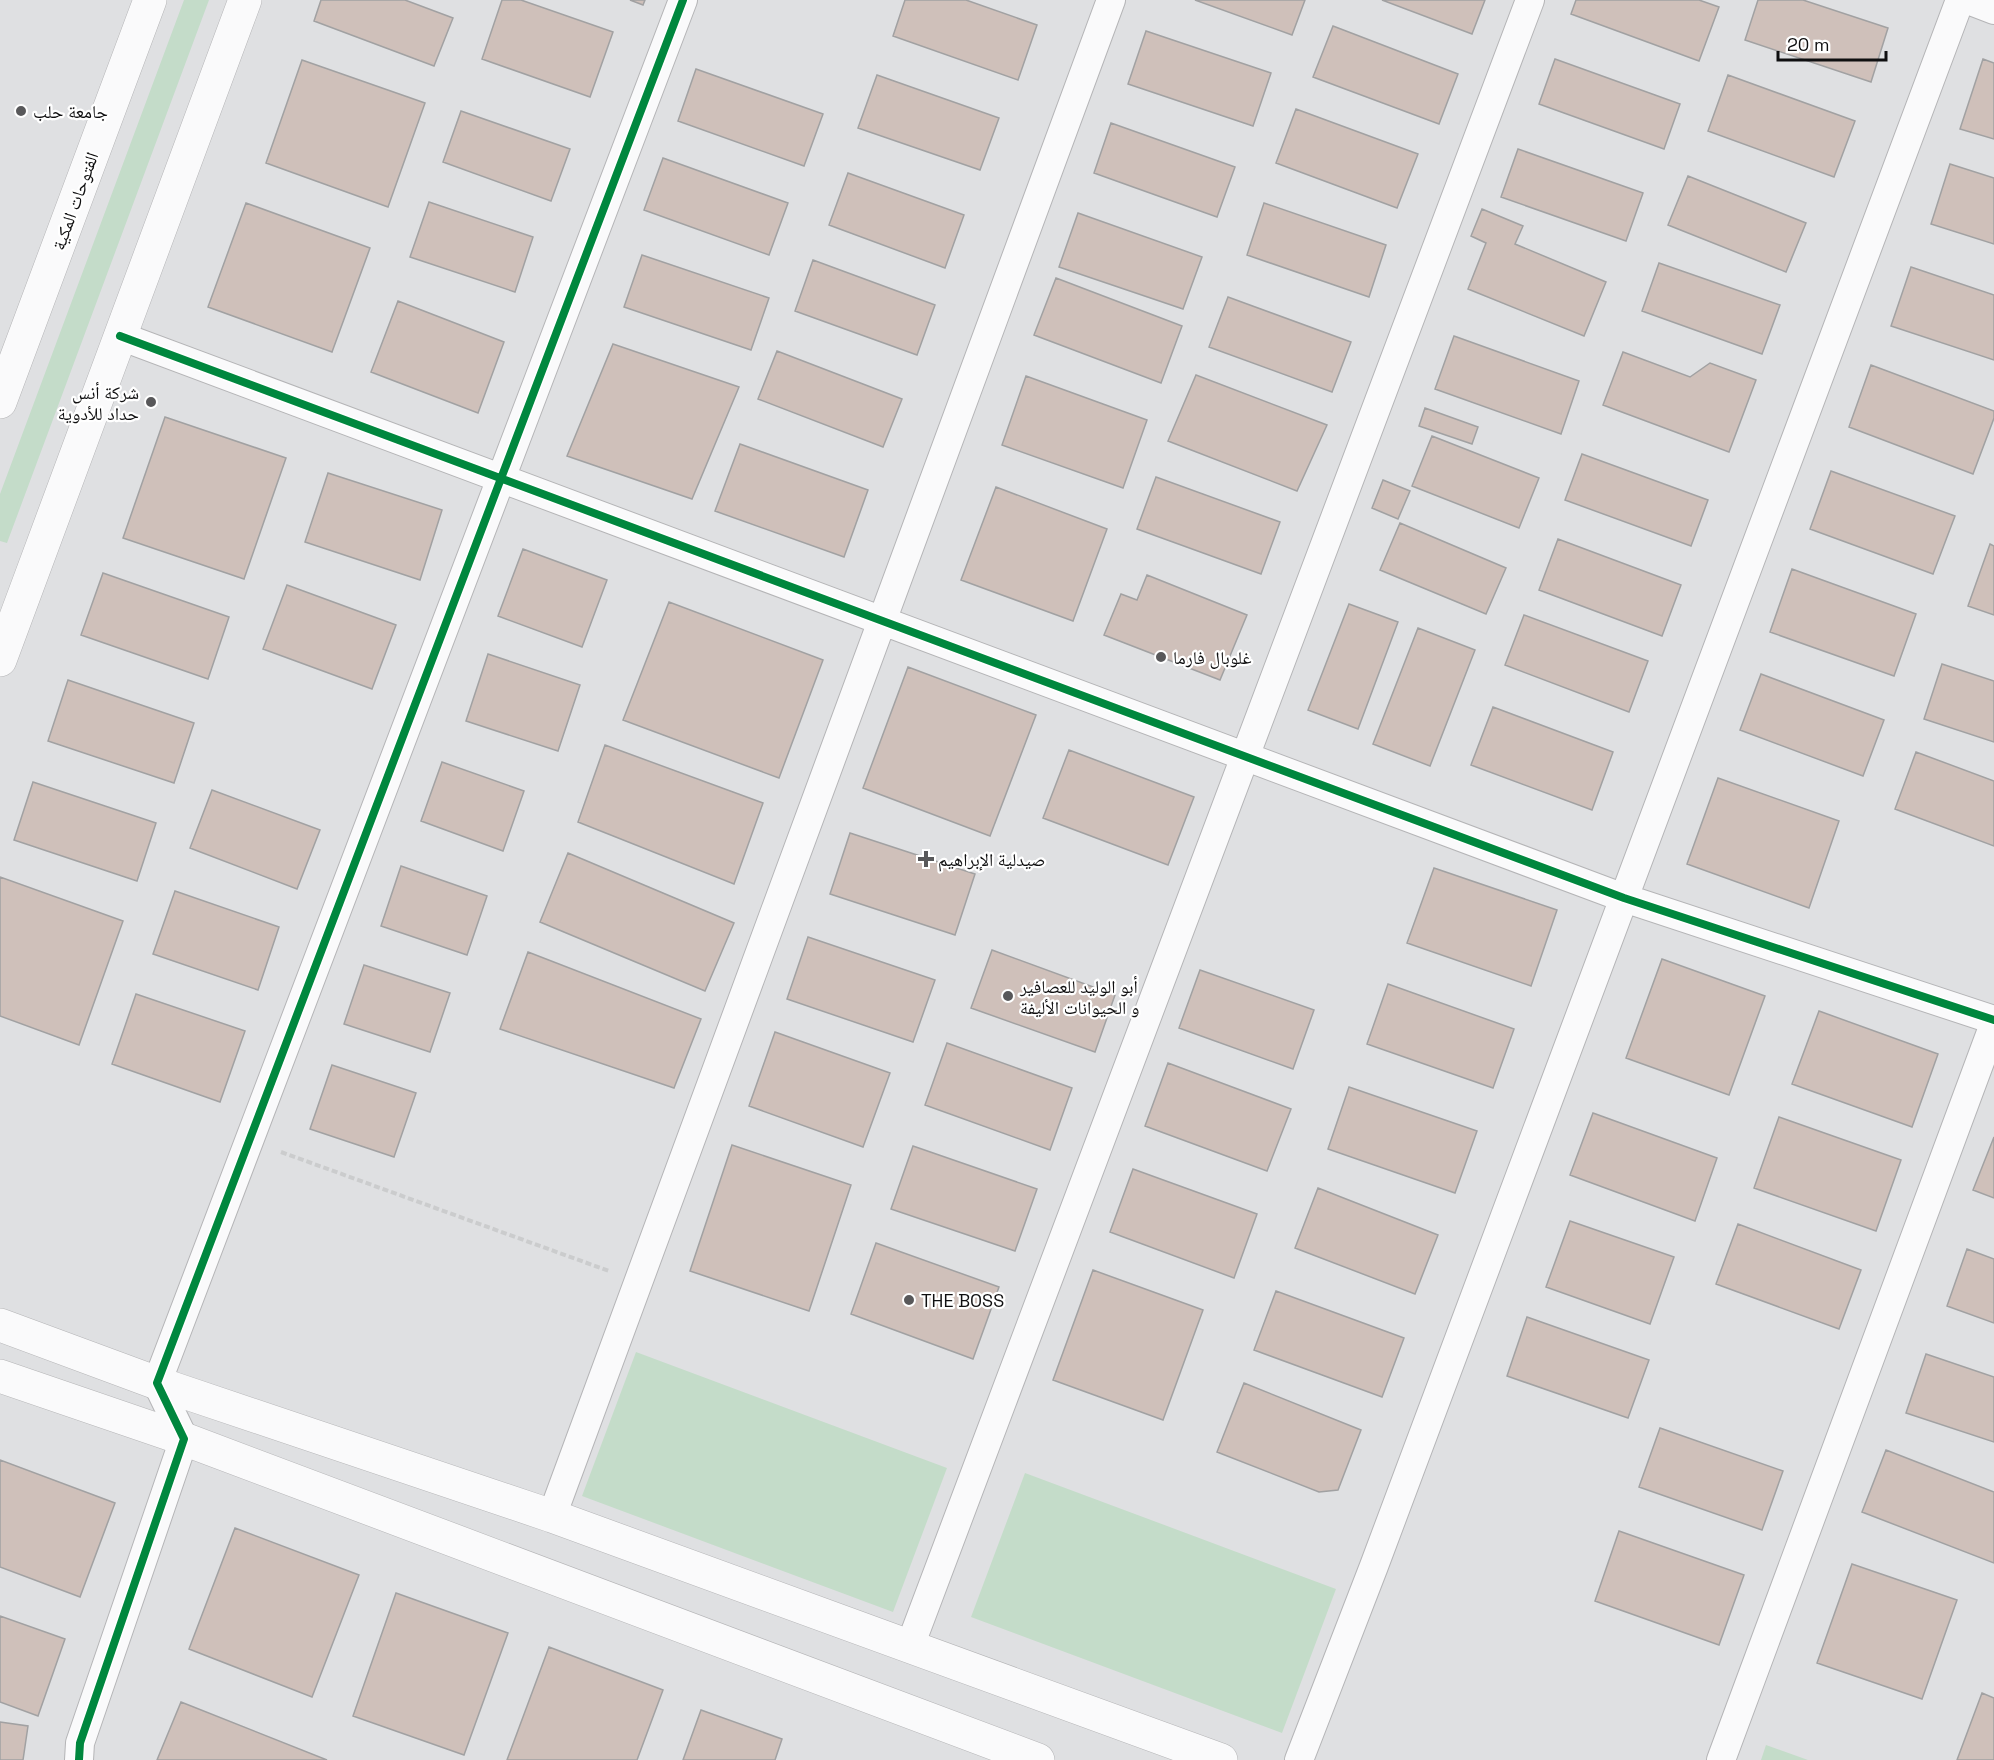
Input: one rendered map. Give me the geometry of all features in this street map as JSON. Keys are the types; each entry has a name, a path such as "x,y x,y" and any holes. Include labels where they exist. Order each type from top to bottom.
{"street":[{"name":"الفتوحات المكية","path":"0,402 150,0"},
{"path":"0,660 13,585 120,336 245,0"},
{"path":"79,1760 80,1743 184,1439 157,1383 683,0"},
{"path":"552,1516 1111,0"},
{"path":"910,1646 1530,0"},
{"path":"1299,1760 1383,1544 1960,0"},
{"path":"1968,0 1994,10"},
{"path":"120,336 1624,898 1994,1022 1721,1760"},
{"path":"0,1325 157,1383 552,1516 1221,1760"},
{"path":"0,1376 184,1439 1038,1760"}],"path":[{"path":"249,1140 638,1281"}],"green space":[{"path":"184,0 209,0 7,543 0,541 0,494"},
{"path":"636,1352 947,1468 893,1612 582,1496"},
{"path":"1025,1473 1336,1589 1282,1733 971,1617"},
{"path":"1766,1745 1808,1760 1761,1760"}],"building":[{"path":"321,0 405,0 453,18 434,66 314,21"},
{"path":"502,0 521,0 613,32 590,97 482,59"},
{"path":"630,0 645,0 643,5"},
{"path":"905,0 966,0 1037,25 1018,80 893,36"},
{"path":"1195,0 1305,0 1292,35"},
{"path":"1382,0 1485,0 1472,34"},
{"path":"1576,0 1699,0 1719,7 1699,61 1571,14"},
{"path":"1758,0 1803,0 1888,28 1871,82 1745,40"},
{"path":"1333,26 1458,74 1439,124 1313,77"},
{"path":"1146,31 1271,73 1253,126 1128,84"},
{"path":"1555,59 1680,104 1664,149 1539,104"},
{"path":"1983,59 1994,63 1994,139 1960,129"},
{"path":"302,60 425,103 388,207 266,163"},
{"path":"696,69 823,114 804,166 678,121"},
{"path":"877,75 999,118 980,170 858,128"},
{"path":"1728,75 1855,121 1834,177 1708,131"},
{"path":"1296,109 1418,154 1397,208 1276,163"},
{"path":"461,111 570,149 551,201 443,162"},
{"path":"1111,123 1235,167 1217,217 1094,173"},
{"path":"1518,149 1643,193 1626,241 1501,197"},
{"path":"663,158 788,203 769,255 644,210"},
{"path":"1950,164 1994,178 1994,244 1931,224"},
{"path":"848,173 964,215 945,268 829,225"},
{"path":"1688,176 1806,223 1786,272 1668,225"},
{"path":"429,202 533,237 515,292 410,257"},
{"path":"246,203 370,248 332,352 208,307"},
{"path":"1264,203 1386,245 1369,297 1247,255"},
{"path":"1482,209 1523,226 1515,244 1606,282 1584,336 1468,289 1486,243 1471,236"},
{"path":"1078,213 1202,257 1183,309 1059,267"},
{"path":"642,255 769,298 751,350 624,307"},
{"path":"813,260 935,305 917,355 795,311"},
{"path":"1659,263 1780,305 1762,354 1642,311"},
{"path":"1911,267 1994,295 1994,360 1891,326"},
{"path":"1056,278 1182,326 1161,383 1034,335"},
{"path":"1228,297 1351,342 1332,392 1209,347"},
{"path":"398,301 504,342 478,413 371,372"},
{"path":"1454,336 1579,381 1561,434 1435,389"},
{"path":"613,344 739,387 692,499 567,456"},
{"path":"777,351 902,399 883,447 758,399"},
{"path":"1623,352 1690,377 1710,363 1756,380 1729,452 1603,405"},
{"path":"1871,365 1994,411 1994,418 1973,474 1849,427"},
{"path":"1196,375 1327,425 1297,491 1168,441"},
{"path":"1026,376 1147,420 1123,488 1002,445"},
{"path":"1425,408 1478,427 1472,444 1419,426"},
{"path":"165,417 286,458 244,579 123,538"},
{"path":"1432,436 1539,478 1519,528 1412,486"},
{"path":"740,444 868,490 844,557 715,511"},
{"path":"1582,454 1708,500 1691,546 1565,500"},
{"path":"1831,471 1955,516 1933,574 1810,529"},
{"path":"328,473 442,510 420,580 305,542"},
{"path":"1156,477 1280,522 1261,574 1137,529"},
{"path":"1383,480 1410,491 1398,519 1372,508"},
{"path":"996,487 1107,529 1073,621 961,580"},
{"path":"1400,523 1506,568 1486,614 1380,570"},
{"path":"1558,539 1681,585 1662,636 1539,590"},
{"path":"1990,544 1994,546 1994,615 1968,606"},
{"path":"523,549 607,580 582,647 498,616"},
{"path":"1792,569 1916,614 1894,676 1770,632"},
{"path":"103,573 229,617 208,679 81,635"},
{"path":"1147,575 1247,615 1220,680 1104,635 1121,594 1137,600"},
{"path":"287,585 396,625 372,689 263,649"},
{"path":"669,602 823,660 779,778 623,720"},
{"path":"1349,604 1398,622 1358,729 1308,710"},
{"path":"1524,615 1648,661 1629,712 1505,665"},
{"path":"1418,628 1475,650 1430,766 1373,744"},
{"path":"488,654 580,685 558,751 466,721"},
{"path":"1942,664 1994,681 1994,742 1924,719"},
{"path":"908,667 1036,715 990,836 863,788"},
{"path":"1761,674 1884,720 1863,776 1740,730"},
{"path":"68,680 194,723 174,783 48,741"},
{"path":"1493,707 1613,752 1592,810 1471,765"},
{"path":"605,745 763,803 734,884 578,822"},
{"path":"1069,750 1194,797 1168,865 1043,818"},
{"path":"1916,752 1994,781 1994,846 1895,809"},
{"path":"442,762 524,791 503,851 421,821"},
{"path":"1718,778 1839,821 1809,908 1687,864"},
{"path":"33,782 156,823 137,881 14,840"},
{"path":"212,790 320,830 297,889 190,848"},
{"path":"850,833 975,874 955,935 830,894"},
{"path":"568,853 734,923 705,991 540,922"},
{"path":"401,866 487,896 467,955 381,926"},
{"path":"1434,868 1557,910 1531,986 1407,943"},
{"path":"0,877 123,921 79,1045 0,1016"},
{"path":"175,891 279,927 258,990 153,954"},
{"path":"808,937 935,980 913,1042 787,999"},
{"path":"992,950 1115,995 1095,1052 971,1008"},
{"path":"528,952 701,1019 674,1088 500,1029"},
{"path":"1662,959 1765,996 1729,1095 1626,1058"},
{"path":"364,965 450,993 430,1052 344,1024"},
{"path":"1200,970 1314,1010 1293,1069 1179,1028"},
{"path":"1388,984 1514,1029 1493,1088 1367,1044"},
{"path":"136,994 245,1031 220,1102 112,1064"},
{"path":"1819,1011 1938,1054 1912,1127 1792,1084"},
{"path":"775,1032 890,1073 863,1147 749,1106"},
{"path":"947,1043 1072,1088 1050,1150 925,1105"},
{"path":"1168,1063 1291,1109 1267,1171 1145,1126"},
{"path":"332,1065 416,1093 394,1157 310,1129"},
{"path":"1349,1087 1477,1131 1455,1193 1328,1149"},
{"path":"1593,1113 1717,1158 1695,1221 1570,1175"},
{"path":"1779,1117 1901,1160 1876,1231 1754,1188"},
{"path":"1994,1137 1994,1198 1973,1190"},
{"path":"732,1145 851,1185 809,1311 690,1271"},
{"path":"913,1146 1037,1189 1015,1251 891,1209"},
{"path":"1133,1169 1257,1214 1234,1278 1110,1232"},
{"path":"1318,1188 1438,1235 1415,1294 1295,1248"},
{"path":"1570,1221 1674,1257 1650,1324 1546,1287"},
{"path":"1738,1224 1861,1270 1839,1329 1716,1284"},
{"path":"876,1243 999,1287 973,1359 851,1314"},
{"path":"1967,1249 1994,1259 1994,1323 1947,1306"},
{"path":"1093,1270 1203,1310 1163,1420 1053,1380"},
{"path":"1276,1291 1404,1338 1382,1397 1254,1350"},
{"path":"1527,1317 1649,1360 1628,1418 1507,1376"},
{"path":"1926,1354 1994,1377 1994,1442 1906,1413"},
{"path":"1244,1383 1361,1430 1338,1490 1319,1492 1217,1452"},
{"path":"1660,1428 1783,1471 1762,1530 1639,1487"},
{"path":"1886,1450 1994,1492 1994,1563 1862,1512"},
{"path":"0,1460 115,1503 80,1597 0,1567"},
{"path":"235,1528 359,1575 312,1697 189,1649"},
{"path":"1619,1531 1744,1575 1719,1645 1595,1601"},
{"path":"1852,1564 1957,1600 1922,1699 1817,1663"},
{"path":"396,1593 508,1633 464,1755 353,1716"},
{"path":"0,1616 65,1639 38,1716 0,1702"},
{"path":"549,1647 663,1690 637,1760 507,1760"},
{"path":"1982,1693 1994,1698 1994,1760 1957,1760"},
{"path":"181,1702 327,1760 157,1760"},
{"path":"701,1710 782,1739 775,1760 683,1760"},
{"path":"0,1722 28,1726 23,1760 0,1760"}],"cycle path":[{"path":"79,1760 80,1743 184,1439 157,1383 683,0"},
{"path":"120,336 1624,898 1994,1020"}],"place":[{"name":"جامعة حلب","path":"21,111"},
{"name":"شركة أنس حداد للأدوية","path":"151,402"},
{"name":"غلوبال فارما","path":"1161,657"},
{"name":"صيدلية الإبراهيم","path":"926,859"},
{"name":"أبو الوليد للعصافير و الحيوانات الأليفة","path":"1008,996"},
{"name":"THE BOSS","path":"909,1300"}]}
